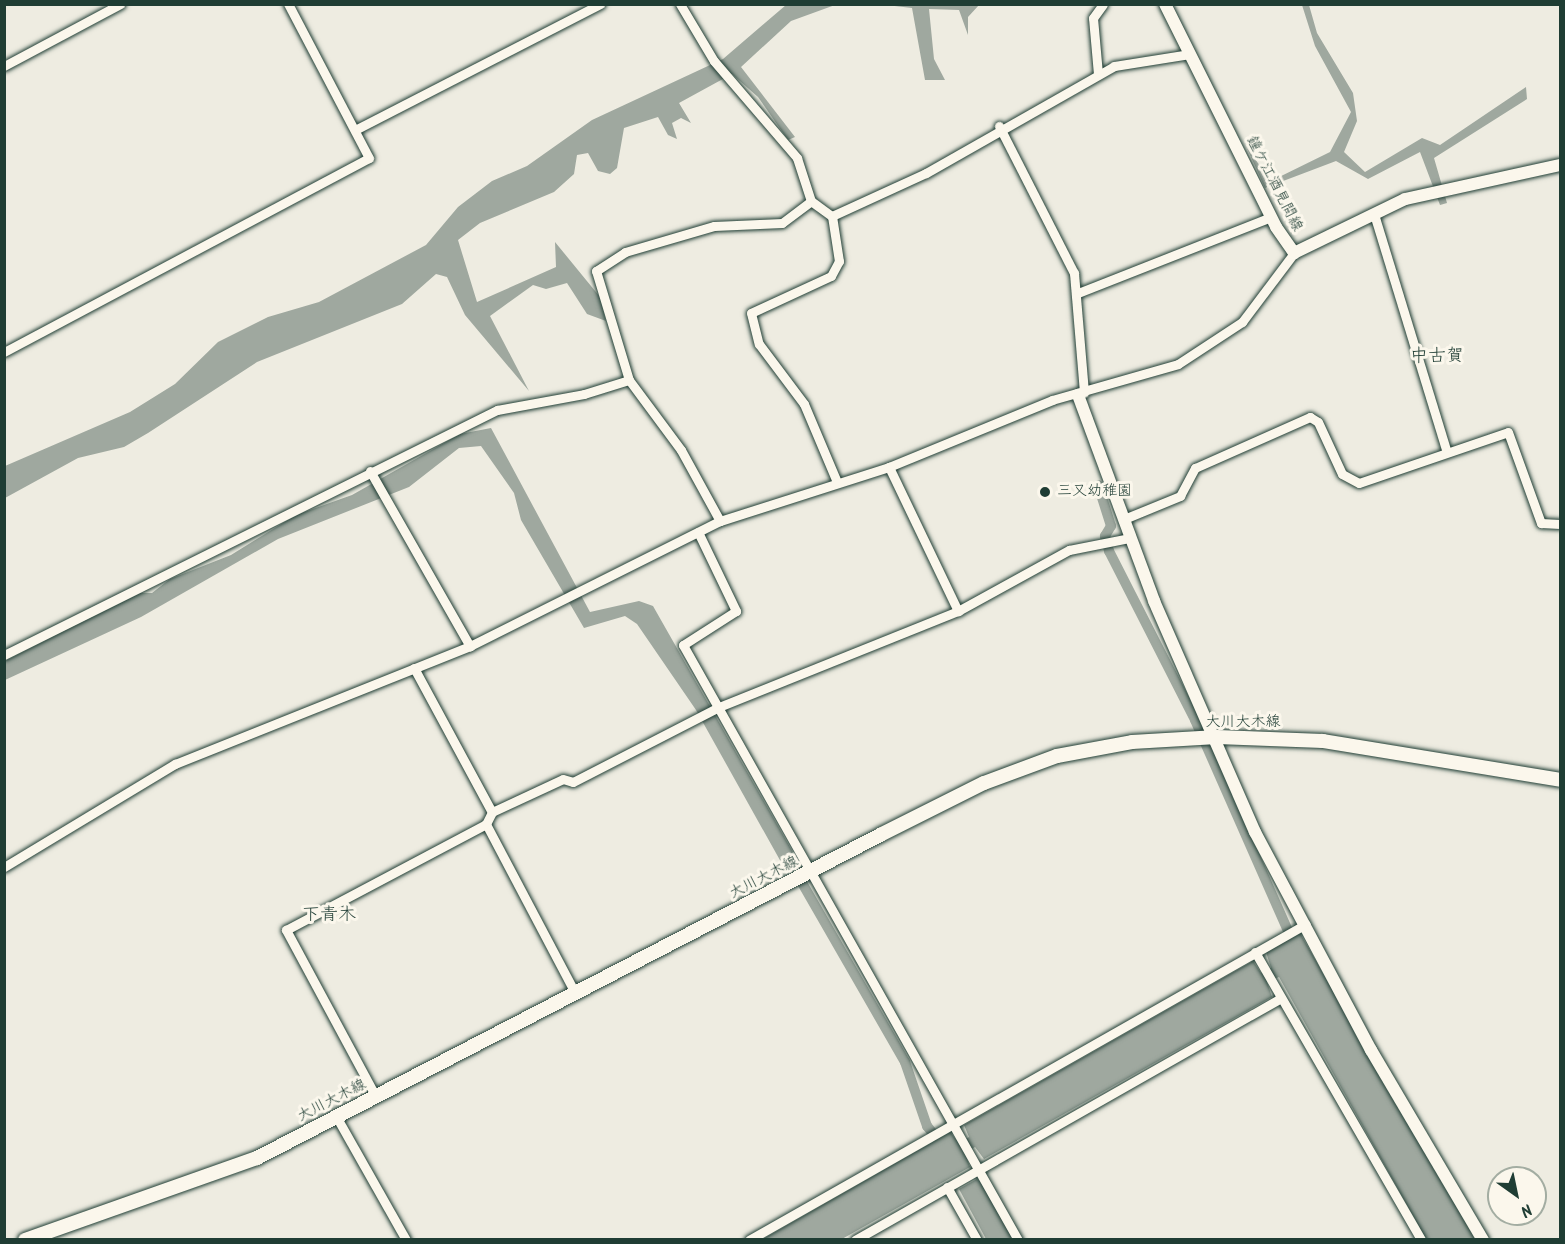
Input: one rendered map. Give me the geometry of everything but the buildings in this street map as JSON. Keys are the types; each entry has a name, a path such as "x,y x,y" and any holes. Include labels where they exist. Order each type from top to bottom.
{"main road":[{"name":"大川大木線","path":"25,1239 100,1209 220,1173 337,1118 984,783 1057,756 1132,742 1215,737 1323,741 1560,780"}],"street":[{"path":"4,66 120,4"},
{"path":"4,352 369,158 288,4"},
{"path":"355,130 600,4"},
{"path":"680,4 714,61 797,158 811,201 832,216 839,261 831,276 752,313 759,344 804,404 837,482"},
{"path":"1098,74 1093,18 1104,4"},
{"name":"鐘ケ江酒見間線","path":"1165,4 1271,217 1294,253 1374,214 1427,193 1560,165"},
{"path":"832,216 926,172 999,126 1098,74 1130,61 1190,54"},
{"path":"999,126 1054,228 1078,293 1081,394 1129,538 1255,832 1371,1050 1483,1239"},
{"path":"720,521 681,450 629,380 597,280 603,263 714,226 782,223 811,201"},
{"path":"1374,214 1446,450"},
{"path":"1078,293 1271,217"},
{"path":"4,867 175,764 470,646 720,521 889,467 1081,394 1140,379 1207,348 1242,322 1294,253"},
{"path":"4,655 497,410 629,380"},
{"path":"1124,519 1180,496 1195,468 1310,417 1318,422 1342,474 1351,481 1508,432 1541,524 1560,524"},
{"path":"889,467 958,611"},
{"path":"371,473 470,646"},
{"path":"698,532 736,606 728,619 683,645 813,871 1018,1239"},
{"path":"376,1097 286,930 486,824 492,812 563,779 573,782 717,707 958,611 1069,550 1129,538"},
{"path":"414,668 492,812"},
{"path":"486,824 575,993"},
{"path":"749,1239 1257,955 1303,925"},
{"path":"1257,955 1421,1239"},
{"path":"855,1239 951,1185 978,1166 1280,995"},
{"path":"337,1118 406,1239"},
{"path":"951,1185 977,1239"}],"shaded area":[{"path":"786,5 835,5 791,21 741,67 795,137 788,140 758,97 732,74 679,103 691,123 681,118 672,123 677,139 668,135 658,117 624,128 617,168 610,174 598,171 588,153 577,155 574,174 554,192 480,223 458,240 477,302 556,267 555,242 600,297 606,321 587,314 567,283 546,289 533,285 490,316 529,391 465,315 447,277 436,274 402,304 257,362 124,447 78,458 5,498 5,466 130,412 175,384 218,342 268,317 319,302 426,245 458,207 492,181 527,166 592,120 723,59"},
{"path":"886,5 979,5 968,17 968,35 959,10 929,9 934,59 945,80 925,80 912,8"},
{"path":"1302,5 1309,5 1317,33 1353,93 1357,121 1344,152 1365,172 1422,138 1440,145 1526,87 1527,99 1434,158 1447,203 1440,205 1420,152 1368,179 1336,161 1265,188 1247,148 1271,181 1330,152 1351,112 1315,46"},
{"path":"491,428 590,612 639,601 653,606 799,863 786,871 696,710 637,624 625,616 584,628 521,520 514,493 481,446 459,448 409,487 278,539 141,617 5,680 5,661 138,593 152,593 170,579 231,555 296,515 352,495 460,434"},
{"path":"1300,933 1475,1239 1426,1239 1279,977 1267,982 1272,997 984,1159 975,1147 965,1153 970,1167 842,1239 761,1240 950,1132 959,1143 969,1137 964,1125 1253,961 1261,973 1271,968 1266,952"},
{"path":"977,1179 1013,1239 986,1239 959,1189"}],"waterway":[{"path":"1098,485 1111,526 1105,536 1109,551 1195,720 1293,942"},
{"path":"786,855 905,1062 927,1126 940,1142"}],"place":[{"name":"三又幼稚園","path":"1045,492"}],"district":[{"name":"中古賀","path":"1437,357"},
{"name":"下青木","path":"329,916"}]}
